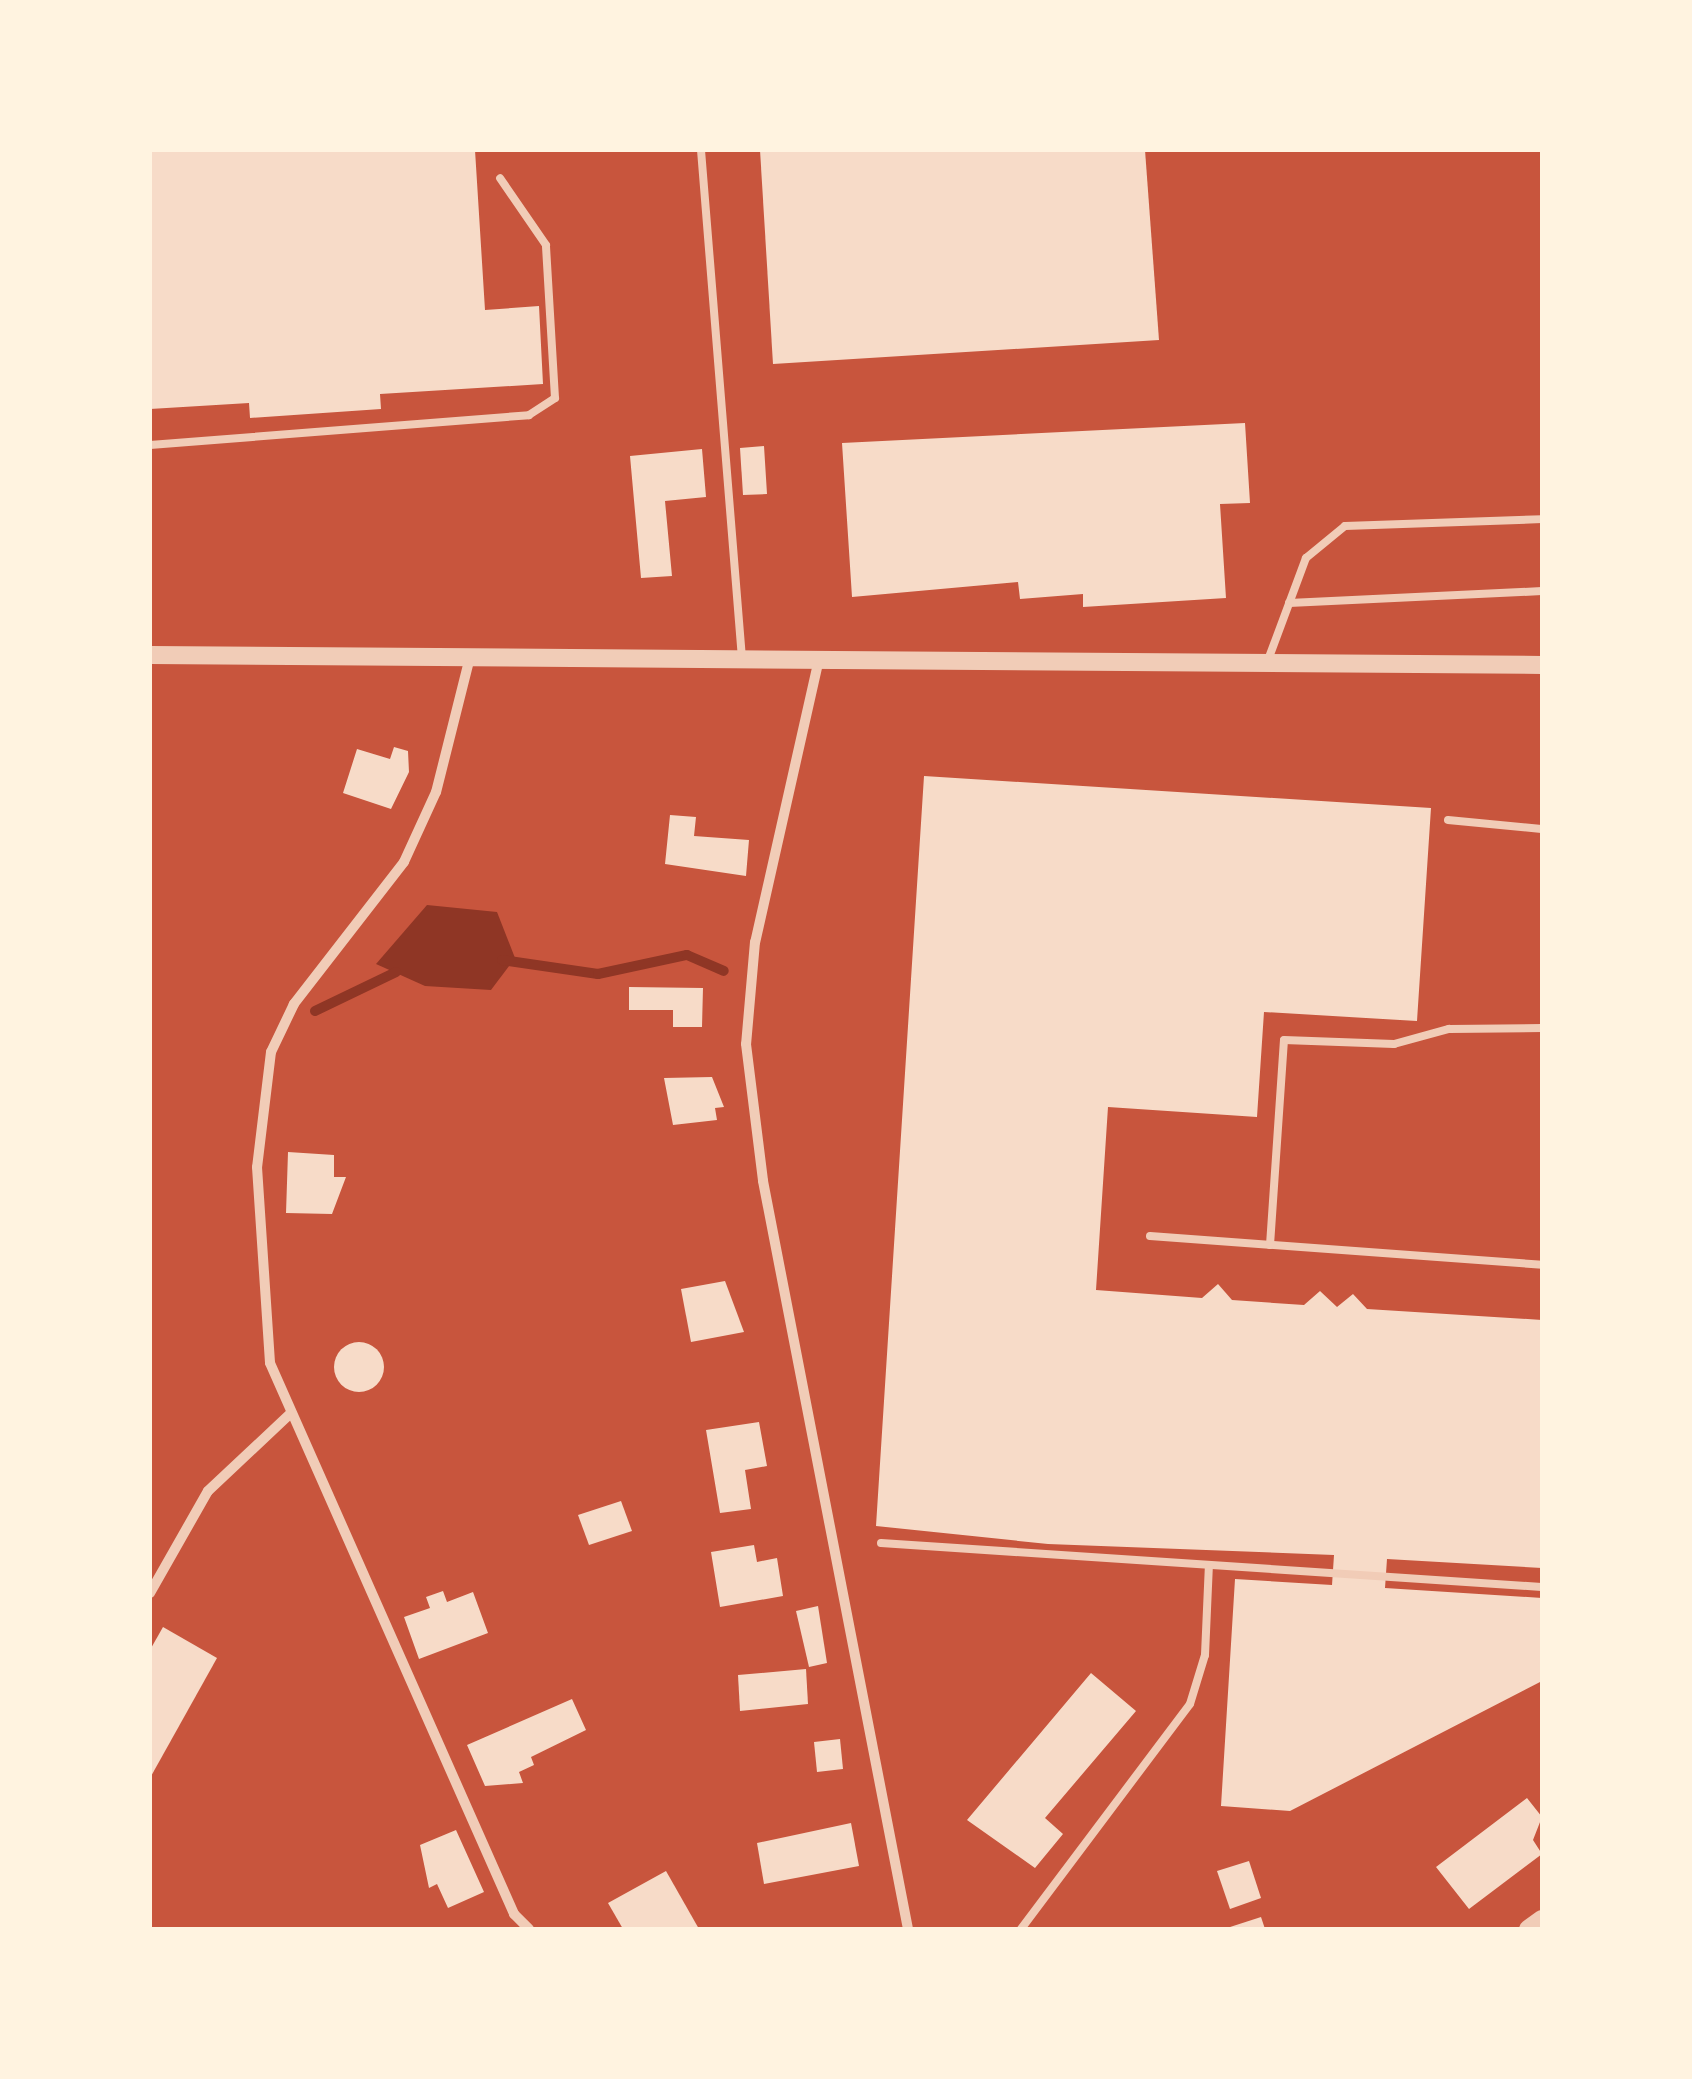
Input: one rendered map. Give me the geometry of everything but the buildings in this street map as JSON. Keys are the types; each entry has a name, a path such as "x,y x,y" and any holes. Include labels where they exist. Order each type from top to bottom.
{"street":[{"path":"150,655 1268,660 1542,665"},
{"path":"470,657 436,792 404,862 294,1004 270,1052 257,1167 270,1362 514,1914 529,1929"},
{"path":"819,658 755,942 746,1044 763,1181 908,1929"},
{"path":"150,1593 208,1491 291,1413"},
{"path":"1528,1929 1542,1919"}],"lane":[{"path":"701,150 742,658"},
{"path":"150,445 529,415 555,398 546,245 500,178"},
{"path":"1268,660 1306,558 1345,526 1542,519"},
{"path":"1289,603 1542,591"},
{"path":"1448,820 1542,829"},
{"path":"1270,1245 1284,1040 1394,1044 1449,1030 1542,1028"},
{"path":"1150,1236 1542,1264"},
{"path":"882,1543 1542,1587"},
{"path":"1021,1929 1190,1704 1205,1655 1209,1566"}],"shaded area":[{"path":"427,905 497,912 515,958 491,990 425,986 376,964"}],"waterway":[{"path":"502,960 598,974 687,955 724,971"},
{"path":"315,1011 396,972"}]}
